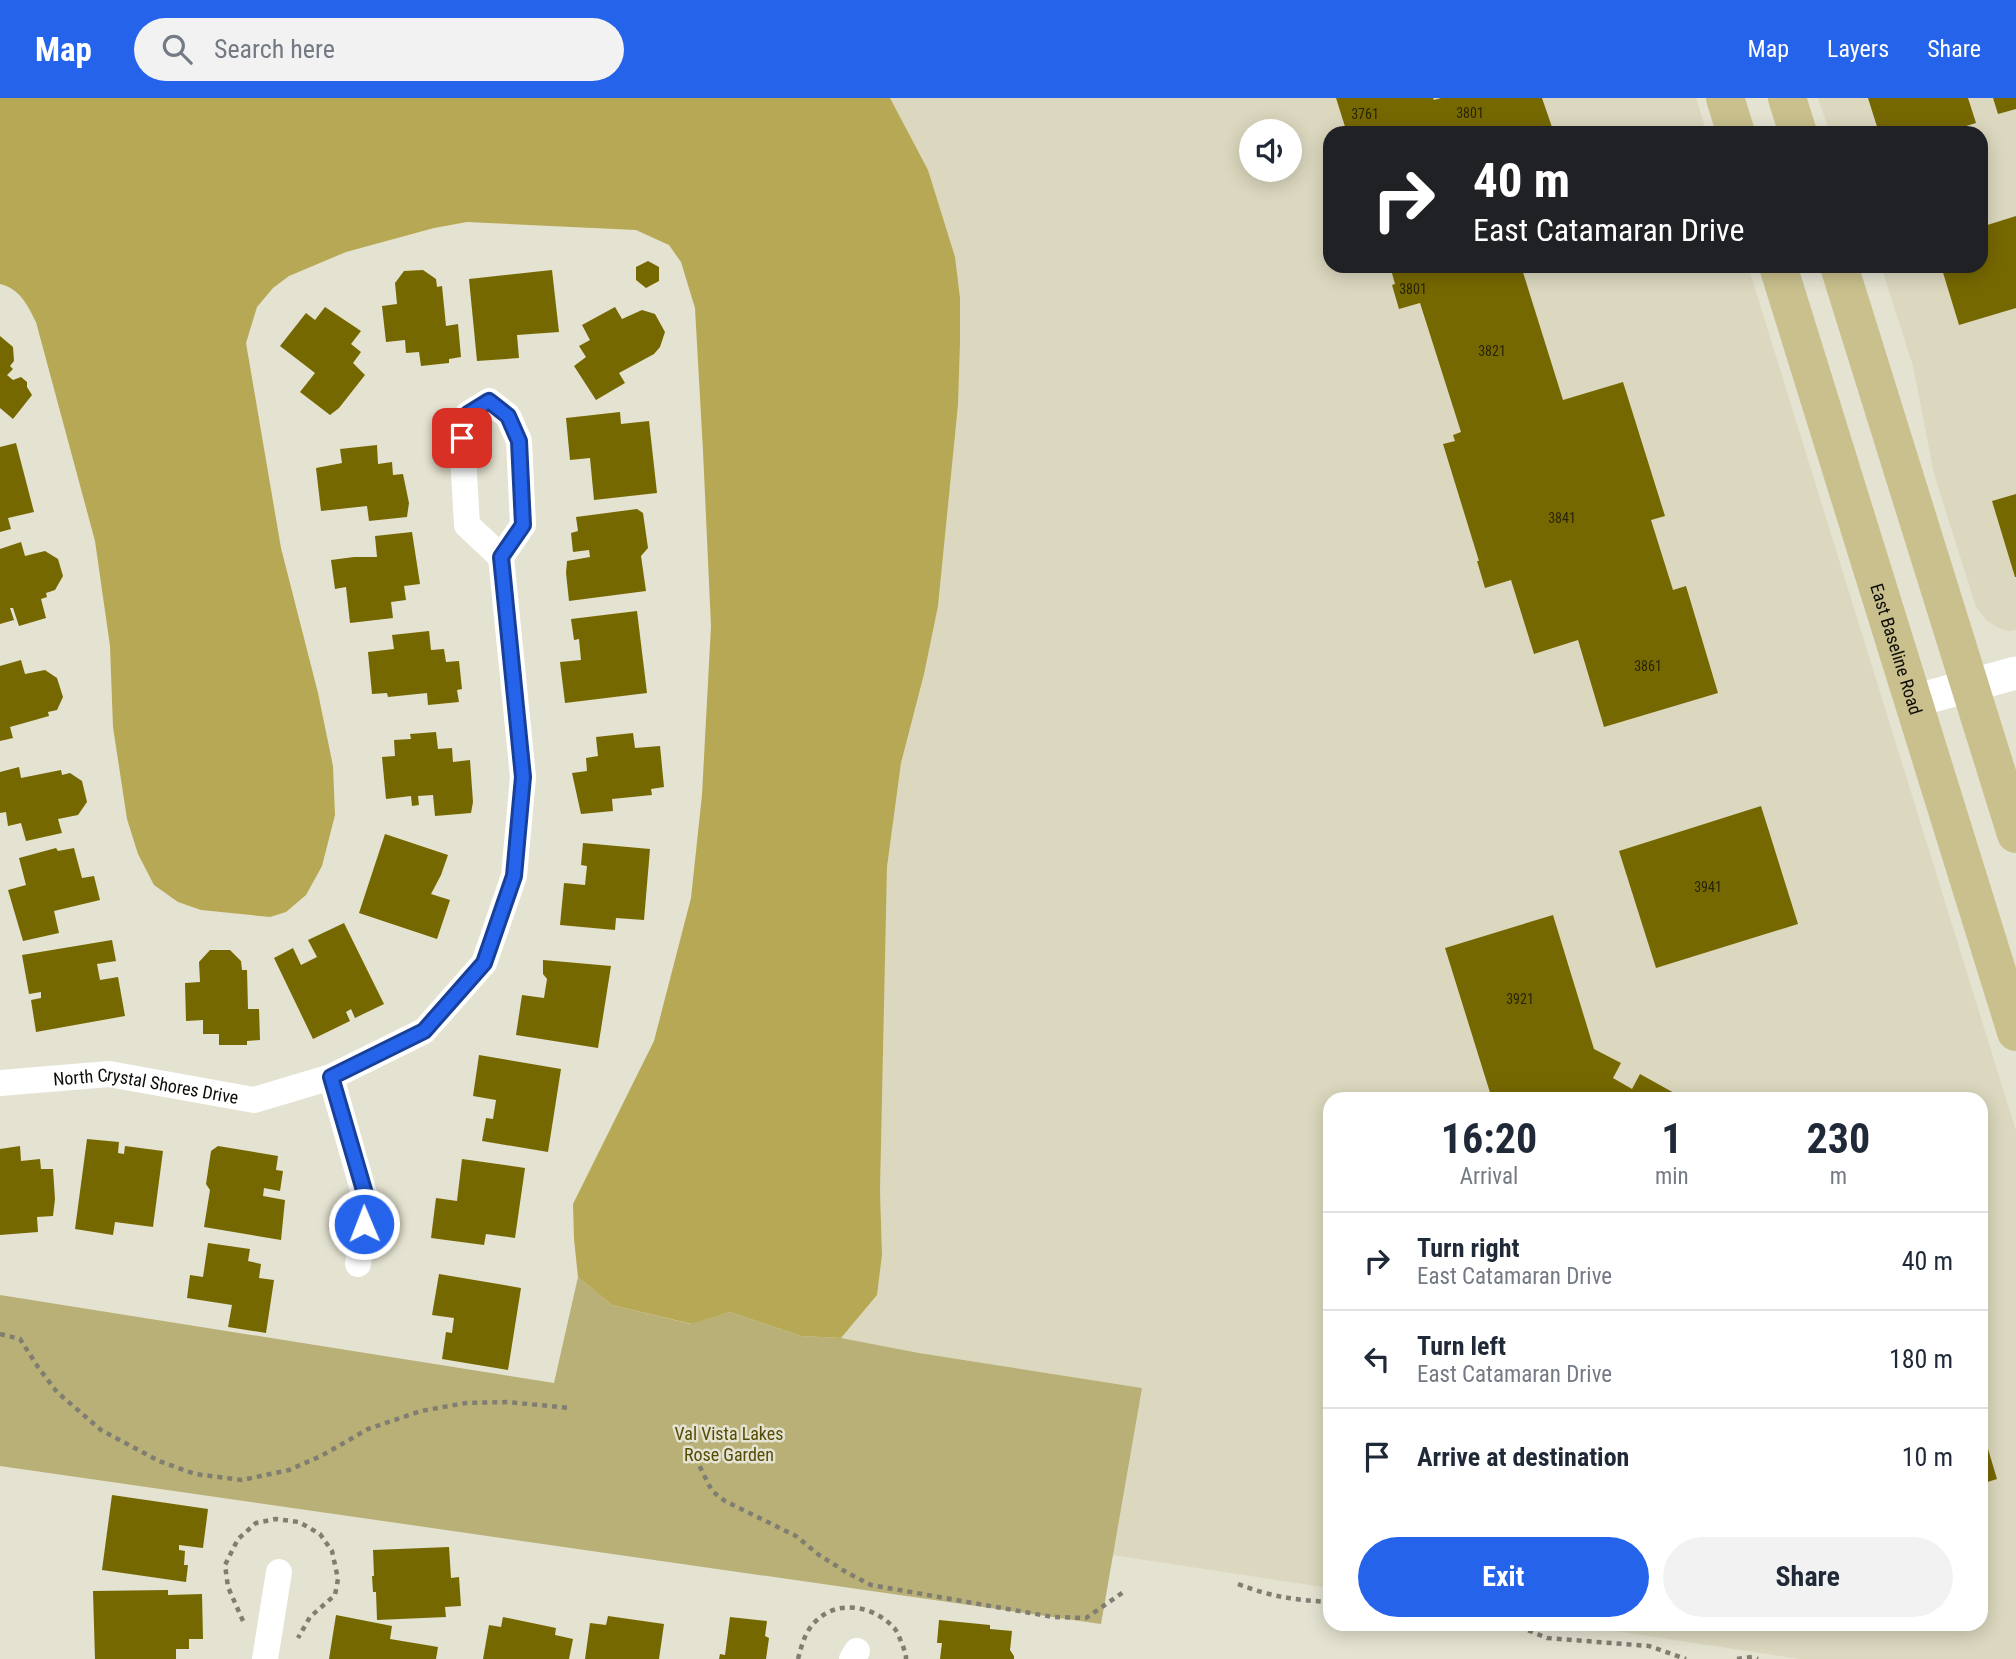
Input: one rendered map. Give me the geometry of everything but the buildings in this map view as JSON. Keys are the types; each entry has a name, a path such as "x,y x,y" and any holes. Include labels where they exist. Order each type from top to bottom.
{"main road":[{"path":"1725,98 1734,126"},
{"path":"1787,98 1796,126"},
{"name":"East Baseline Road","path":"1780,273 2016,1031"},
{"path":"1841,273 2016,834"}],"street":[{"path":"489,401 508,416 519,441 523,525 501,557 467,525 462,438 468,414 489,401"},
{"name":"North Crystal Shores Drive","path":"0,1083 109,1074 254,1100 331,1077 424,1031 484,963 514,876 523,777 501,557"},
{"path":"1914,701 2016,673"},
{"path":"331,1077 368,1204 358,1264"},
{"path":"265,1659 279,1572"}],"path":[{"path":"0,1334 20,1339 57,1392 101,1430 159,1461 195,1474 242,1480 289,1470 321,1456 368,1429 421,1411 455,1405 508,1402 569,1408"},
{"path":"690,1428 693,1453 712,1492 796,1536 819,1555 871,1585 1053,1617 1086,1618 1125,1591"},
{"path":"1238,1584 1266,1595 1323,1602"},
{"path":"1530,1631 1547,1637 1649,1646 1686,1659"},
{"path":"1737,1659 1758,1659"}],"shaded area":[{"path":"0,98 890,98 928,170 955,257 960,298 958,405 938,606 901,763 887,867 880,1191 882,1255 877,1295 841,1338 801,1336 730,1312 692,1324 612,1305 578,1277 573,1204 654,1041 691,898 702,795 711,626 695,308 681,262 669,245 636,230 467,222 434,228 346,252 289,276 273,288 257,307 246,343 281,548 318,693 333,766 335,815 322,866 306,895 286,912 270,917 201,910 178,902 154,885 138,854 127,819 113,727 110,646 95,541 36,322 18,293 0,284"},
{"path":"890,98 1696,98 1705,126 1323,126 1323,273 1750,273 2016,1131 2016,1659 1800,1659 1615,1631 1988,1631 1988,1092 1323,1092 1323,1587 1112,1555 1141,1388 841,1338 877,1295 882,1255 880,1191 887,867 901,763 938,606 958,405 960,298 928,170"},
{"path":"1818,98 2016,98 2016,630 1999,628 1987,621 1976,607 1934,474 1913,366 1883,273 1988,273 1988,126 1828,126"}],"green space":[{"name":"Val Vista Lakes Rose Garden","path":"578,1277 612,1305 691,1324 730,1312 801,1336 841,1338 1142,1388 1101,1624 0,1466 0,1295 554,1383"}],"route":[{"path":"364,1224 368,1204 331,1077 424,1031 484,963 514,876 523,777 501,557 523,525 519,441 508,416 489,401 468,414 462,438"}]}
